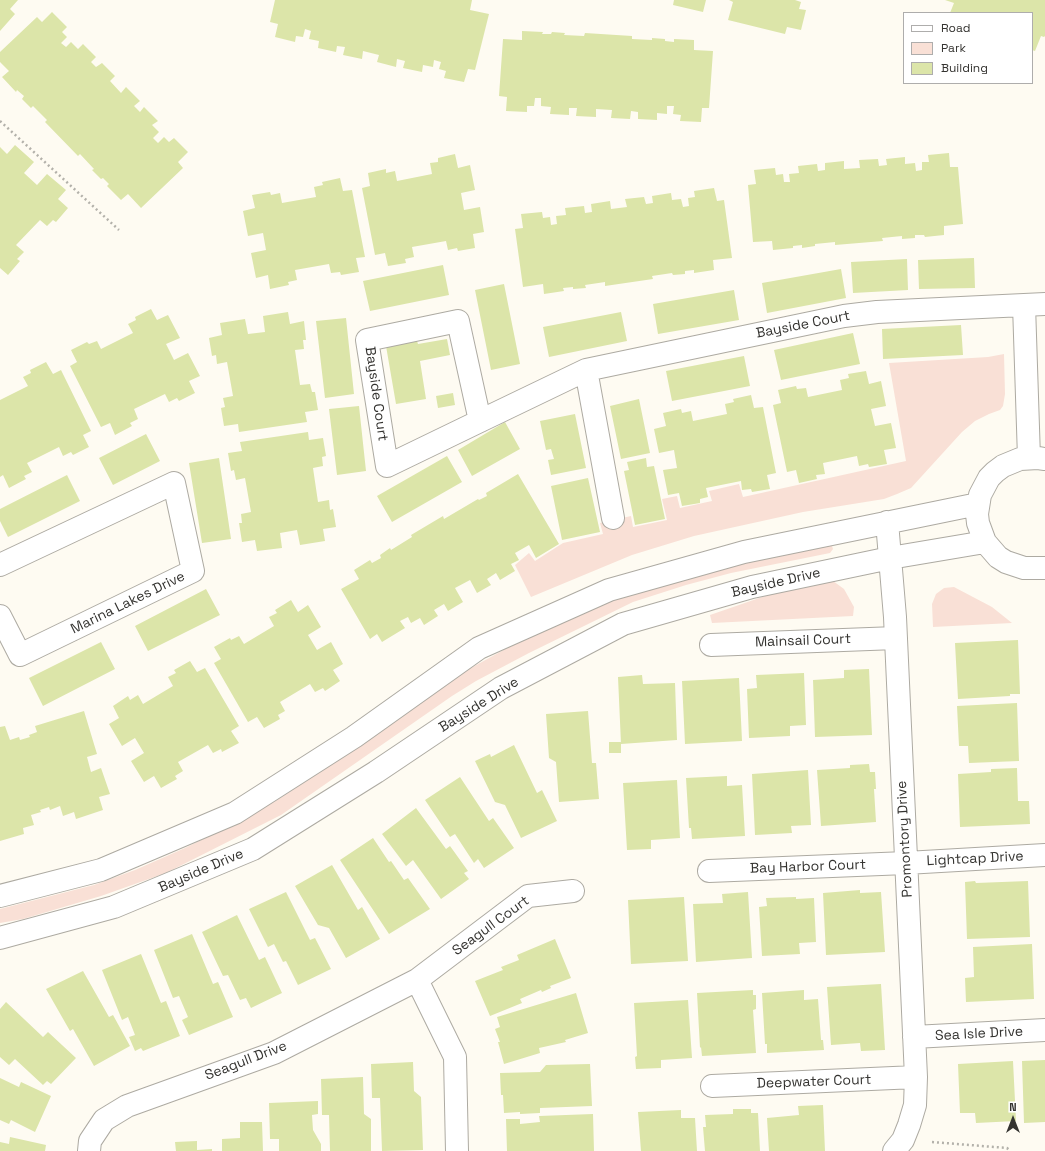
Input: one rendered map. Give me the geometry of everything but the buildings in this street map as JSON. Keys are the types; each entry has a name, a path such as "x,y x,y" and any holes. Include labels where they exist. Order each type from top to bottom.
{"street":[{"name":"Bayside Court","path":"480,421 458,322 367,340 387,466 586,370 844,316 877,312 1035,305 1037,458"},
{"path":"586,370 613,518"},
{"path":"1037,458 1020,459 1011,462 995,472 984,486 978,504 978,523 985,542 998,557 1006,562 1024,568 1045,568"},
{"name":"Marina Lakes Drive","path":"0,565 174,483 193,571 20,655 0,616"},
{"path":"0,896 102,870 235,813 354,737 479,648 609,590 744,552 978,504"},
{"name":"Promontory Drive","path":"887,522 896,638 916,1077 915,1105 909,1125 898,1145"},
{"name":"Bayside Drive","path":"0,938 114,907 253,849 376,772 501,688 623,624 752,587 890,558 985,542"},
{"name":"Mainsail Court","path":"711,644 896,638"},
{"name":"Lightcap Drive","path":"906,863 1045,855"},
{"name":"Bay Harbor Court","path":"709,871 906,863"},
{"name":"Seagull Court","path":"417,980 528,896 573,891"},
{"path":"417,980 455,1056 457,1151"},
{"name":"Seagull Drive","path":"88,1151 90,1141 104,1120 126,1106 274,1053 417,980"},
{"name":"Sea Isle Drive","path":"914,1037 1045,1030"},
{"name":"Deepwater Court","path":"712,1086 916,1077"}],"path":[{"path":"0,120 119,230"},
{"path":"898,1145 1007,1148 1010,1151"}],"green space":[{"path":"1004,354 1005,394 1003,406 1000,410 975,421 962,432 911,488 884,499 803,512 694,536 632,555 531,597 515,565 529,553 535,561 563,543 603,534 600,523 631,516 633,527 667,520 662,499 677,496 680,508 712,501 709,491 739,484 743,497 906,461 889,363 988,357"},
{"path":"828,544 832,546 833,549 830,553 731,573 686,585 633,602 476,681 452,696 281,815 166,873 101,896 23,919 0,923 0,909 94,885 135,870 185,848 239,821 277,800 332,764 401,713 460,674 529,636 583,612 635,592 679,578"},
{"path":"829,578 844,589 854,607 853,616 712,623 710,615 765,596"},
{"path":"954,587 992,607 1012,623 933,627 932,604 936,594 944,588"}]}
